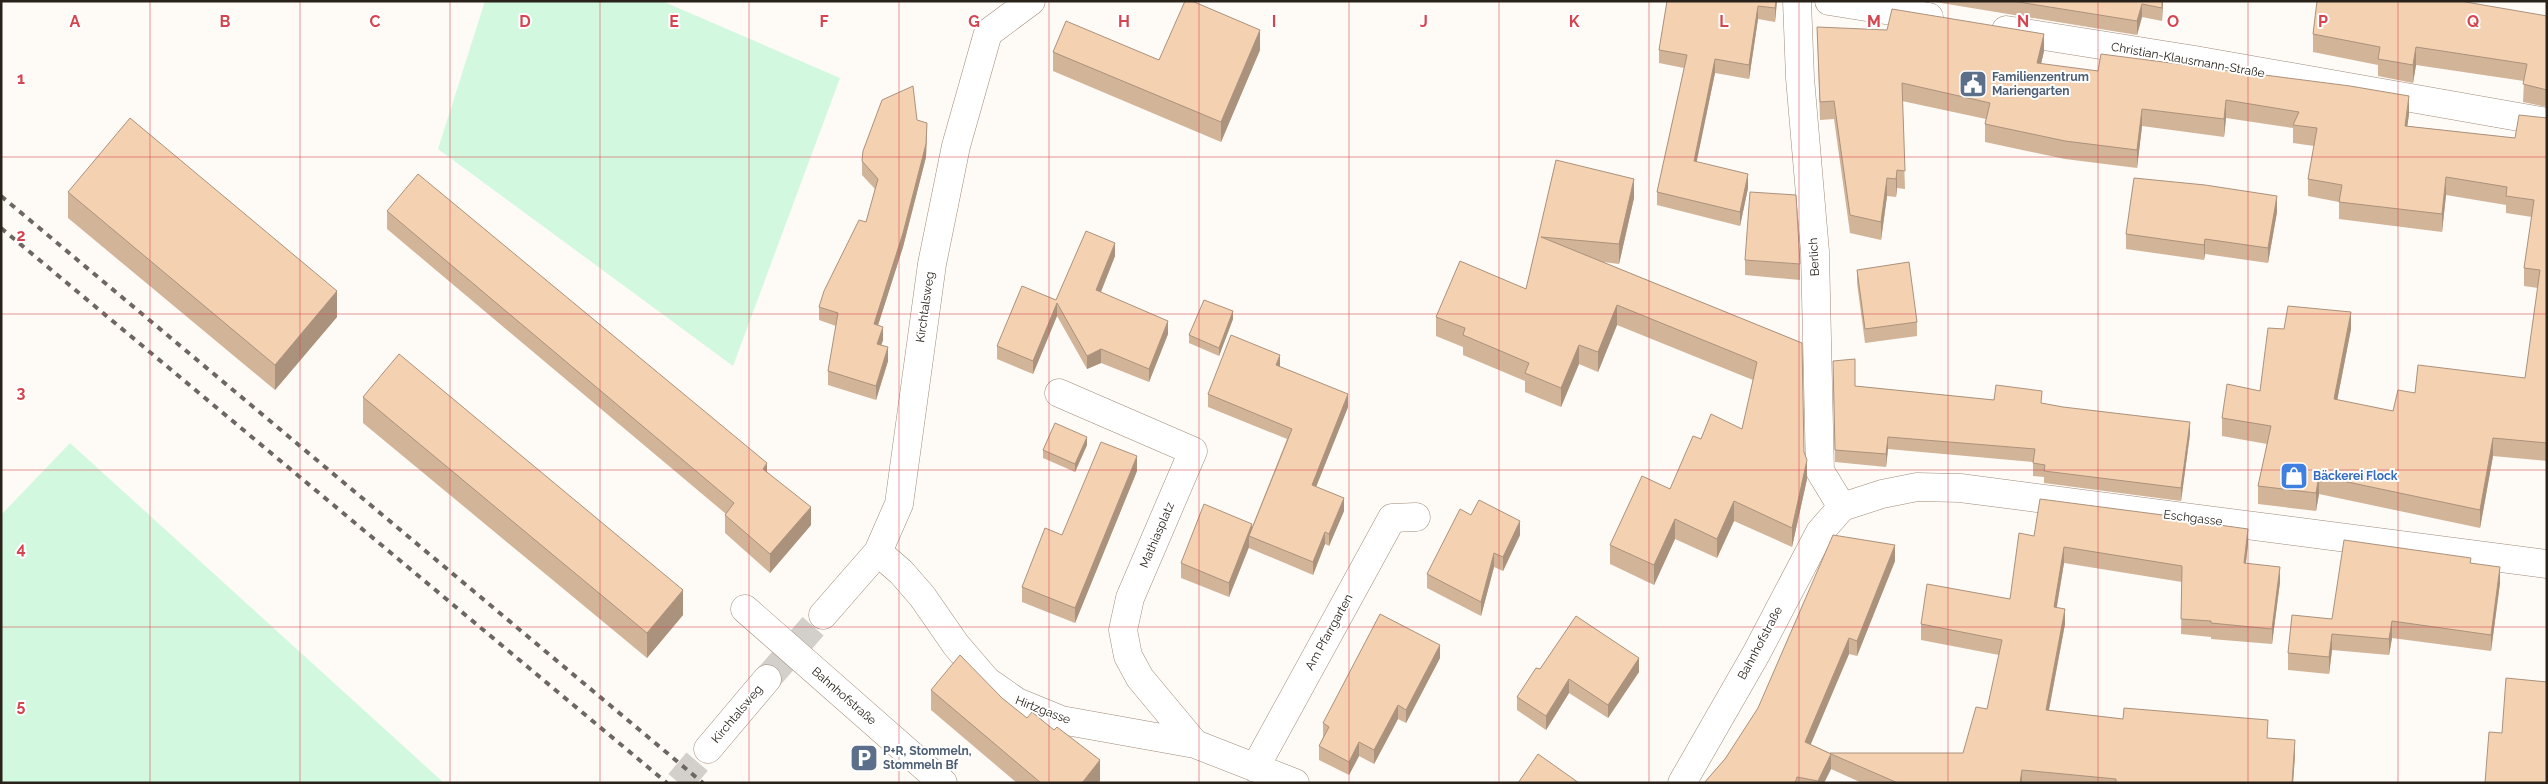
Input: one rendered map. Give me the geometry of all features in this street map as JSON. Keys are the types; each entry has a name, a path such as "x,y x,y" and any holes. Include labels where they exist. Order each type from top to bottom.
{"street":[{"name":"Kirchtalsweg","path":"823,615 878,552 899,504 932,264 964,118 988,33 1031,1"},
{"name":"Berlich","path":"1797,1 1800,78 1815,252 1820,471 1842,507"},
{"path":"1829,1 1954,21"},
{"name":"Christian-Klausmann-Straße","path":"1983,26 2195,60 2547,122"},
{"name":"Mathiasplatz","path":"1059,393 1193,451 1130,598 1123,630 1128,656 1140,678 1194,744"},
{"name":"Eschgasse","path":"1842,507 1882,494 1917,487 1960,488 2547,564"},
{"name":"Bahnhofstraße","path":"1682,783 1756,654 1820,532 1842,507"},
{"name":"Am Pfarrgarten","path":"1255,768 1392,518 1416,517"},
{"name":"Hirtzgasse","path":"878,552 901,572 922,596 956,645 987,681 1017,702 1061,720 1194,744 1295,783"},
{"name":"Bahnhofstraße","path":"745,609 943,783"},
{"name":"Kirchtalsweg","path":"708,748 767,680"}],"green space":[{"path":"485,1 662,1 840,78 733,366 438,149"},
{"path":"70,443 444,783 1,783 1,515"}],"building":[{"path":"1185,1 1192,1 1260,30 1221,122 1053,52 1066,21 1159,60"},
{"path":"1667,1 1776,1 1775,8 1758,6 1749,65 1715,59 1694,161 1748,174 1740,212 1657,192 1687,55 1659,50"},
{"path":"2012,1 2162,1 2162,8 2142,4 2137,21"},
{"path":"2317,1 2460,1 2547,16 2547,90 2523,84 2527,64 2416,47 2413,65 2378,59 2380,47 2313,34"},
{"path":"1892,9 2044,34 2037,63 2098,71 2101,54 2350,86 2409,96 2405,126 2515,138 2519,115 2547,118 2547,443 2493,438 2480,510 2319,476 2316,493 2258,486 2271,426 2222,418 2227,384 2260,391 2268,328 2284,329 2288,306 2351,312 2334,399 2393,411 2398,390 2415,393 2418,365 2525,378 2540,270 2524,268 2534,200 2506,196 2507,187 2446,177 2442,214 2339,202 2342,185 2308,179 2317,128 2293,125 2299,112 2226,100 2224,119 2142,109 2137,150 2065,141 1985,124 1990,103 1902,83 1905,171 1897,170 1896,179 1887,178 1881,222 1850,215 1834,101 1820,102 1817,27 1887,30"},
{"path":"913,86 917,120 927,123 926,144 903,233 874,324 883,327 877,344 888,347 876,386 828,371 838,313 819,307 824,291 859,220 866,222 878,179 862,161 863,151 882,100"},
{"path":"130,118 337,291 275,365 68,192"},
{"path":"1556,160 1634,179 1619,244 1541,237 1802,343 1804,452 1807,460 1792,528 1734,501 1717,539 1675,519 1654,565 1610,545 1642,476 1670,489 1693,436 1701,439 1711,414 1742,429 1757,362 1617,305 1598,352 1579,345 1561,388 1525,373 1529,363 1463,335 1465,328 1436,317 1460,261 1526,289"},
{"path":"418,174 767,463 763,469 811,507 770,554 725,515 734,503 387,211"},
{"path":"2134,178 2205,185 2277,196 2268,248 2205,239 2204,245 2126,234"},
{"path":"1750,192 1796,195 1800,264 1745,260"},
{"path":"1086,231 1115,243 1096,290 1168,321 1149,369 1101,349 1087,356 1057,303 1033,361 997,346 1022,286 1056,300"},
{"path":"1909,262 1917,322 1865,329 1857,270"},
{"path":"1204,300 1233,311 1219,348 1189,335"},
{"path":"1231,335 1280,355 1276,365 1348,394 1312,485 1344,498 1329,534 1325,532 1313,562 1249,536 1292,429 1208,394"},
{"path":"399,354 683,590 647,633 363,397"},
{"path":"1855,359 1855,386 1994,400 1996,385 2042,391 2041,403 2190,422 2181,488 2044,471 2045,465 2033,463 2035,449 1888,437 1886,454 1835,450 1833,361"},
{"path":"1055,423 1087,437 1075,464 1043,450"},
{"path":"1101,442 1137,456 1075,608 1022,587 1045,528 1062,535"},
{"path":"2040,499 2178,517 2248,529 2244,563 2280,567 2272,629 2181,619 2182,566 2064,547 2054,607 2065,609 2046,710 2123,719 2124,708 2268,720 2267,738 2295,740 2292,783 2116,783 2116,779 2022,770 2020,783 1898,783 1830,753 1963,753 1976,707 1987,709 2002,640 1921,624 1927,584 2010,599 2019,533 2034,536"},
{"path":"1479,500 1520,521 1503,557 1494,553 1481,602 1427,574 1460,509 1471,515"},
{"path":"1204,504 1252,524 1229,583 1181,563"},
{"path":"1833,535 1895,545 1857,641 1849,638 1805,742 1831,754 1818,781 1797,777 1795,783 1704,783 1725,759 1758,708"},
{"path":"2344,540 2471,558 2470,563 2500,567 2491,635 2392,621 2389,639 2332,634 2329,657 2288,653 2292,615 2332,619"},
{"path":"1380,614 1440,645 1406,710 1398,705 1374,750 1359,742 1349,762 1319,746 1329,727 1323,723"},
{"path":"1576,616 1639,658 1608,705 1569,679 1546,716 1517,697 1536,668 1540,669"},
{"path":"960,655 1002,698 1027,718 1032,712 1054,730 1057,727 1100,760 1082,783 1041,783 931,690"},
{"path":"2506,678 2547,682 2547,783 2485,783 2489,732 2502,733"},
{"path":"1538,754 1579,783 1518,783"}],"tunnel":[{"path":"767,679 823,615"},
{"path":"679,783 708,749"}],"railway":[{"path":"1,196 703,783"},
{"path":"1,228 667,783"}],"place":[{"name":"Familienzentrum Mariengarten","path":"1973,84"},
{"name":"Bäckerei Flock","path":"2294,476"},
{"name":"P+R, Stommeln, Stommeln Bf","path":"864,758"}]}
